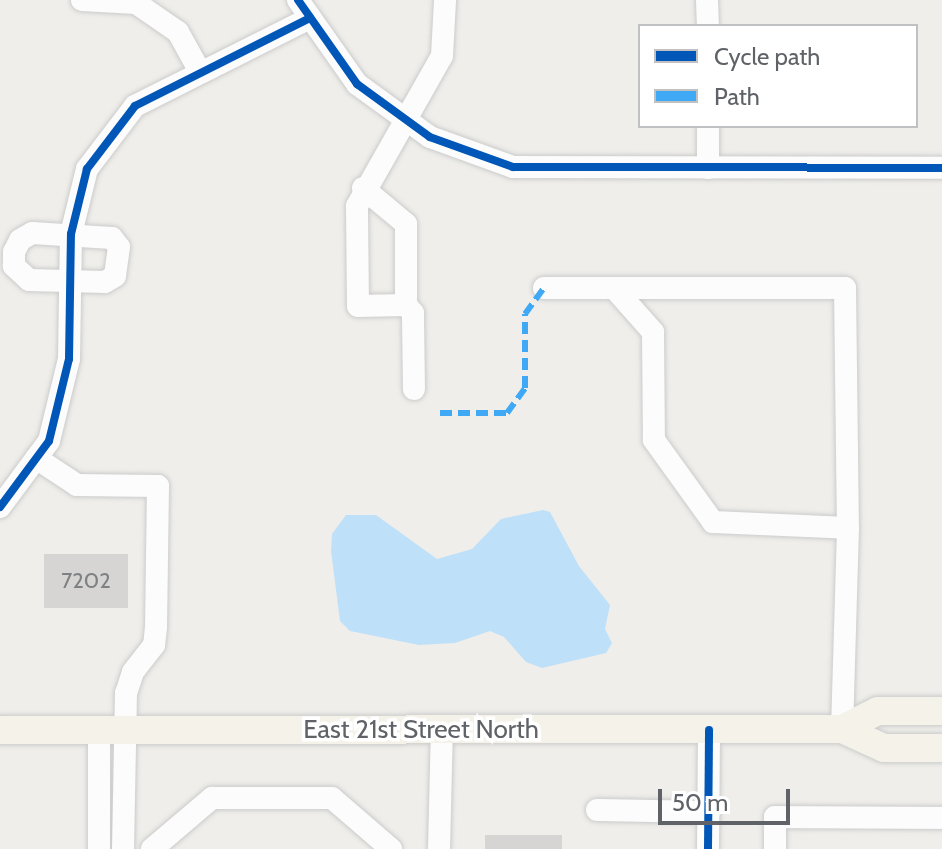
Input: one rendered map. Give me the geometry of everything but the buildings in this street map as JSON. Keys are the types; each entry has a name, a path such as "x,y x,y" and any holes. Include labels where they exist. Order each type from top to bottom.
{"main road":[{"name":"East 21st Street North","path":"842,729 878,711 942,711"},
{"name":"East 21st Street North","path":"0,730 842,729 884,748 942,748"}],"street":[{"path":"82,0 136,3 178,32 199,70"},
{"path":"406,305 358,306 357,206 363,188 408,121 442,56 445,0"},
{"path":"707,0 708,24"},
{"path":"0,507 49,441 69,359 71,234 87,169 135,106 304,9 357,84 430,137 513,167 942,168"},
{"path":"708,128 708,168"},
{"path":"363,188 406,224 406,305 413,313 414,389"},
{"path":"32,233 71,234 112,238 120,263 115,276 105,282 29,280 14,266 20,240 32,233"},
{"path":"544,288 845,288 848,528 842,729"},
{"path":"614,288 653,332 654,440 713,522 848,528"},
{"path":"36,458 77,485 158,486 154,645 133,672 111,730 99,849"},
{"path":"111,730 123,849"},
{"path":"439,849 442,730"},
{"path":"708,849 709,730"},
{"path":"152,849 212,798 332,798 391,849"},
{"path":"597,810 709,812"},
{"path":"775,849 775,817 942,818"}],"water":[{"path":"543,510 550,512 579,566 610,605 605,629 612,643 606,653 542,668 526,662 504,637 490,631 455,643 419,645 350,631 340,621 331,551 332,534 346,515 376,515 437,559 472,549 501,519"}],"marked path":[{"path":"440,413 507,413 525,388 525,314 544,288"}],"cycle path":[{"path":"298,0 357,84 430,137 513,167 942,168"},
{"path":"0,507 49,441 69,359 71,234 87,169 135,106 310,18"},
{"path":"708,849 709,730"}]}
